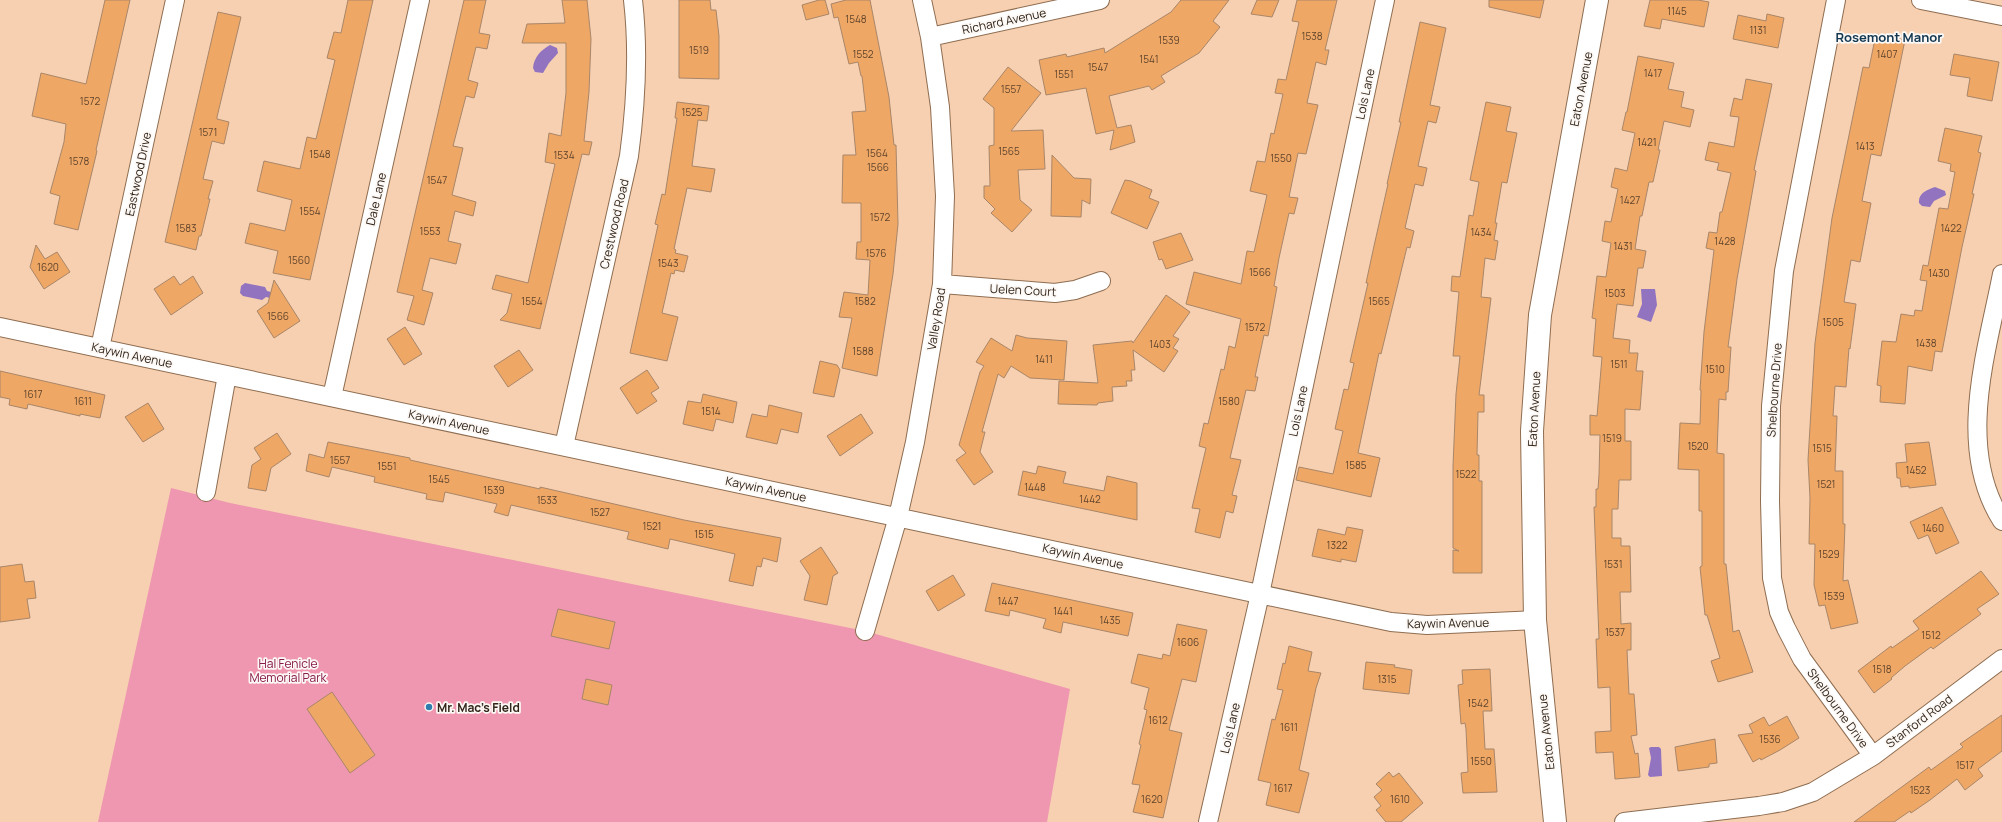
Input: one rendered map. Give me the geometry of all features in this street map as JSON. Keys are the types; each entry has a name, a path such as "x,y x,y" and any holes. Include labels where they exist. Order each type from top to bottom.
{"street":[{"name":"Eastwood Drive","path":"100,348 175,0"},
{"name":"Dale Lane","path":"332,397 420,0"},
{"name":"Crestwood Road","path":"564,446 629,156 635,110 637,65 633,0"},
{"name":"Valley Road","path":"865,631 898,516 915,442 942,284 945,196 940,108 930,37 922,0"},
{"name":"Richard Avenue","path":"930,37 1100,0"},
{"name":"Lois Lane","path":"1208,822 1260,594 1385,0"},
{"name":"Eaton Avenue","path":"1555,822 1535,620 1532,431 1540,315 1597,0"},
{"name":"Shelbourne Drive","path":"1836,0 1784,271 1771,406 1770,501 1772,578 1781,617 1802,659 1873,756"},
{"path":"1921,0 2002,16"},
{"path":"2002,274 1980,391 1976,424 1979,456 1987,488 2002,521"},
{"name":"Uelen Court","path":"942,284 1055,293 1075,290 1101,281"},
{"name":"Kaywin Avenue","path":"0,327 898,516 1260,594 1410,624 1442,625 1535,620"},
{"path":"206,492 227,375"},
{"name":"Stanford Road","path":"1624,822 1783,802 1814,792 1873,756 2002,659"}],"green space":[{"name":"Hal Fenicle Memorial Park","path":"171,488 230,503 865,631 1070,689 1047,822 98,822"}],"shaded area":[{"path":"550,45 557,48 558,53 543,73 535,72 533,68 536,57"},
{"path":"1935,187 1945,191 1946,195 1934,201 1930,207 1922,206 1919,203 1919,200 1922,194"},
{"path":"245,283 265,287 267,291 271,292 270,298 266,297 262,300 243,296 240,293 241,286"},
{"path":"1641,289 1655,289 1657,305 1651,322 1637,317 1642,304"},
{"path":"1659,747 1661,749 1662,776 1650,777 1648,775 1651,758 1649,748"}],"building":[{"path":"105,0 130,0 78,230 54,224 60,196 50,193 64,142 66,124 32,116 41,73 86,84"},
{"path":"348,0 373,0 310,280 273,273 278,251 245,243 250,223 285,231 292,200 257,191 264,161 300,169 307,137 316,139 335,60 327,58 334,32 341,33"},
{"path":"464,0 486,0 479,33 490,35 487,49 476,47 468,80 478,83 474,98 466,96 453,146 463,148 452,195 476,202 473,216 455,211 448,241 461,244 456,264 430,258 422,290 433,293 424,325 407,320 414,296 397,292"},
{"path":"562,0 587,0 591,39 589,92 584,141 592,142 589,155 582,154 540,329 500,320 507,313 512,294 492,289 496,275 528,283 555,164 545,162 549,133 561,136 566,93 566,43 522,43 527,24 565,23"},
{"path":"679,0 710,0 711,10 716,10 719,36 719,79 679,78"},
{"path":"819,0 825,0 829,14 806,20 802,5"},
{"path":"846,0 870,0 889,97 894,145 896,145 898,224 893,274 877,376 842,368 852,318 839,317 844,292 868,295 870,260 856,259 857,242 861,242 861,203 842,203 843,155 856,155 852,112 866,111 862,76 858,62 849,64 838,17 834,18 831,4"},
{"path":"1181,0 1229,0 1213,21 1220,27 1199,53 1161,76 1165,82 1152,90 1149,86 1109,96 1117,128 1131,125 1135,142 1110,150 1114,130 1096,134 1086,88 1046,95 1039,60 1066,54 1067,57 1104,48 1105,53 1171,12"},
{"path":"1257,0 1279,0 1272,17 1251,14"},
{"path":"1297,0 1337,0 1325,50 1329,50 1326,65 1316,62 1307,103 1318,105 1306,154 1298,153 1289,197 1298,198 1294,214 1289,213 1279,258 1274,286 1277,287 1268,336 1264,335 1255,377 1258,377 1255,391 1246,390 1230,458 1241,460 1232,495 1237,496 1233,513 1226,511 1220,538 1195,532 1200,509 1192,508 1206,448 1199,446 1204,423 1208,424 1221,369 1224,370 1229,346 1235,348 1241,319 1186,304 1194,272 1241,284 1247,251 1254,252 1267,195 1250,191 1257,161 1265,162 1271,133 1274,134 1283,94 1275,93 1278,79 1286,80 1299,22 1292,21"},
{"path":"1489,0 1544,0 1540,18 1489,7"},
{"path":"1650,0 1698,0 1709,2 1704,27 1662,19 1660,29 1644,26"},
{"path":"218,12 241,17 217,117 217,119 229,122 224,144 212,141 203,179 213,181 201,236 199,236 196,250 165,242"},
{"path":"1767,14 1784,18 1778,48 1733,39 1738,15 1766,21"},
{"path":"1420,22 1446,28 1430,105 1440,107 1436,123 1428,121 1418,166 1427,168 1423,186 1415,184 1405,228 1414,231 1410,248 1407,247 1381,354 1379,353 1358,453 1380,458 1371,497 1296,480 1299,467 1333,474 1343,431 1335,429 1344,389 1348,390 1354,363 1350,362 1368,283 1366,283 1401,122 1399,122"},
{"path":"1876,34 1905,40 1881,156 1871,154 1862,201 1871,203 1860,262 1851,260 1844,302 1856,304 1850,349 1849,348 1846,387 1835,386 1833,416 1837,416 1835,471 1843,471 1843,524 1845,524 1843,581 1848,580 1858,623 1831,629 1825,605 1819,606 1814,585 1815,544 1809,544 1810,498 1808,460 1815,343 1832,218 1863,67 1869,68"},
{"path":"1954,54 1999,62 1992,101 1967,96 1970,78 1950,75"},
{"path":"1638,56 1674,63 1668,89 1684,92 1681,107 1694,110 1690,127 1664,121 1658,150 1660,150 1653,182 1649,182 1642,216 1640,216 1635,249 1646,251 1643,268 1638,268 1633,306 1617,304 1613,338 1630,340 1629,353 1638,353 1636,371 1643,371 1640,410 1625,409 1625,441 1631,441 1631,480 1619,480 1618,509 1612,509 1612,538 1621,538 1621,546 1630,546 1631,592 1620,592 1621,624 1631,623 1631,650 1627,650 1629,694 1634,694 1637,735 1631,736 1635,754 1638,753 1640,777 1615,779 1613,752 1596,753 1595,732 1611,731 1610,687 1598,688 1596,639 1599,639 1594,507 1596,507 1596,489 1598,489 1600,435 1590,435 1590,415 1597,416 1602,357 1593,356 1596,319 1592,318 1597,276 1606,277 1611,243 1602,241 1605,221 1611,222 1618,189 1611,187 1615,168 1627,171 1635,133 1622,130"},
{"path":"1008,67 1041,93 1011,131 1043,130 1045,169 1018,170 1020,200 1032,210 1012,232 991,213 995,209 984,198 984,186 990,186 989,146 994,145 994,108 983,99"},
{"path":"1746,79 1772,84 1754,170 1756,171 1737,279 1728,347 1731,347 1728,392 1726,392 1726,400 1719,399 1717,453 1724,454 1724,564 1726,564 1733,632 1739,630 1753,672 1718,682 1711,661 1720,658 1707,615 1705,615 1700,567 1702,566 1702,511 1699,511 1699,470 1678,469 1680,423 1700,424 1700,390 1704,332 1714,250 1706,248 1709,232 1717,233 1720,212 1722,212 1731,173 1717,170 1719,163 1705,160 1709,142 1734,147 1739,117 1730,116 1734,98 1742,100"},
{"path":"677,102 709,106 707,121 698,120 692,166 715,169 711,192 687,188 674,249 676,250 675,253 688,256 684,272 675,270 674,274 671,273 662,313 678,317 667,361 630,353 658,225 655,224 662,194 665,195 677,118 675,118"},
{"path":"1486,102 1511,107 1506,131 1517,133 1507,183 1502,182 1495,223 1497,223 1494,240 1498,241 1495,260 1485,258 1481,297 1491,298 1479,395 1484,395 1484,412 1478,412 1477,455 1479,455 1479,481 1482,481 1482,573 1453,573 1453,550 1459,551 1453,548 1453,466 1456,394 1460,356 1453,356 1459,292 1451,291 1452,276 1460,277 1469,215 1473,216 1479,182 1470,180"},
{"path":"1945,128 1982,136 1978,152 1981,153 1972,194 1974,194 1962,247 1942,352 1935,351 1932,371 1908,366 1905,404 1880,402 1881,386 1877,385 1882,341 1896,342 1901,314 1914,316 1915,310 1922,311 1927,281 1920,280 1923,265 1928,266 1939,208 1948,209 1955,172 1950,171 1951,164 1938,161"},
{"path":"1052,155 1074,178 1091,179 1090,204 1082,200 1081,217 1051,216"},
{"path":"1125,180 1152,190 1149,198 1159,202 1147,229 1111,213"},
{"path":"1181,233 1193,260 1166,269 1162,259 1159,260 1153,242"},
{"path":"36,245 45,259 57,252 70,272 44,289 30,267"},
{"path":"174,276 180,285 193,276 203,293 171,315 154,289"},
{"path":"274,280 300,321 274,338 257,311 268,303"},
{"path":"1166,295 1190,312 1173,336 1179,339 1173,348 1178,351 1164,372 1133,350 1135,370 1131,370 1132,381 1126,381 1127,386 1112,387 1113,401 1098,403 1097,405 1058,404 1059,381 1098,383 1093,345 1132,341 1133,343"},
{"path":"405,327 422,354 404,365 387,339"},
{"path":"1016,335 1027,338 1067,341 1064,380 1030,378 1011,366 1004,378 998,374 982,432 985,432 980,452 993,472 974,485 956,460 966,453 959,445 980,372 984,366 976,362 991,338 1012,351"},
{"path":"519,350 533,370 508,387 494,366"},
{"path":"820,361 837,365 840,370 834,397 813,393"},
{"path":"647,370 659,388 651,393 657,401 637,414 620,388"},
{"path":"0,371 105,395 100,418 80,414 80,416 28,404 27,409 9,405 10,399 0,397"},
{"path":"703,394 737,402 733,423 716,419 713,431 683,424 688,401 701,403"},
{"path":"148,403 164,429 143,442 125,417"},
{"path":"769,405 802,413 798,433 781,429 777,444 746,437 752,414 767,417"},
{"path":"861,414 873,433 840,456 827,436"},
{"path":"277,433 291,454 271,468 266,491 248,488 252,465 261,459 254,448"},
{"path":"328,442 410,458 410,460 540,489 540,487 684,520 781,538 777,562 763,558 761,567 757,566 753,586 729,581 735,554 670,539 668,549 627,539 629,532 511,505 508,516 494,512 497,504 445,492 443,502 426,499 427,494 374,482 375,477 332,467 329,477 306,471 309,454 324,458"},
{"path":"1929,442 1936,485 1909,488 1909,486 1901,487 1900,478 1897,478 1896,463 1907,462 1905,444"},
{"path":"1038,466 1066,472 1063,483 1104,491 1107,476 1137,483 1137,520 1018,495 1023,471 1036,474"},
{"path":"1942,507 1959,543 1936,554 1928,535 1918,539 1910,522"},
{"path":"1347,527 1363,530 1356,562 1341,559 1341,562 1312,556 1318,529 1345,535"},
{"path":"821,547 838,573 833,576 827,605 804,600 810,576 800,561"},
{"path":"22,564 25,582 34,581 36,598 27,599 30,618 0,622 0,567"},
{"path":"1981,571 1999,594 1977,609 1981,614 1933,649 1931,647 1905,666 1891,678 1892,679 1874,693 1858,671 1891,646 1892,648 1919,629 1913,621"},
{"path":"953,575 965,595 938,611 926,591"},
{"path":"992,583 1133,613 1128,636 1063,622 1061,633 1043,628 1046,619 1010,610 1009,616 985,611"},
{"path":"558,609 615,622 609,649 551,636"},
{"path":"1177,624 1207,630 1196,682 1182,679 1169,730 1182,733 1163,818 1133,812 1140,785 1132,784 1141,745 1139,744 1147,710 1144,709 1149,688 1131,683 1138,654 1162,659 1163,654 1170,656"},
{"path":"1289,646 1312,652 1308,671 1321,673 1316,688 1299,770 1309,773 1299,813 1266,805 1271,783 1258,780 1272,719 1275,720 1283,690 1277,689 1283,663 1285,664"},
{"path":"1366,662 1395,665 1394,667 1412,670 1409,694 1363,689"},
{"path":"1490,669 1492,711 1483,711 1485,749 1494,749 1497,792 1463,793 1461,773 1468,772 1466,729 1465,723 1461,724 1458,685 1463,684 1462,670"},
{"path":"586,679 612,685 608,705 582,699"},
{"path":"332,692 375,755 350,773 307,709"},
{"path":"2002,715 2002,751 1978,769 1983,776 1965,790 1957,779 1911,813 1910,811 1894,822 1854,822 1929,767 1931,770 1963,747 1960,744"},
{"path":"1787,716 1799,738 1761,760 1760,758 1753,762 1738,735 1753,733 1749,725 1764,717 1769,726"},
{"path":"1715,739 1717,763 1709,764 1709,767 1678,771 1675,747"},
{"path":"1389,772 1393,777 1399,773 1423,803 1401,822 1386,822 1376,810 1381,806 1374,797 1382,790 1376,784"}],"place":[{"name":"Mr. Mac's Field","path":"429,707"}],"district":[{"name":"Rosemont Manor","path":"1889,37"}]}
